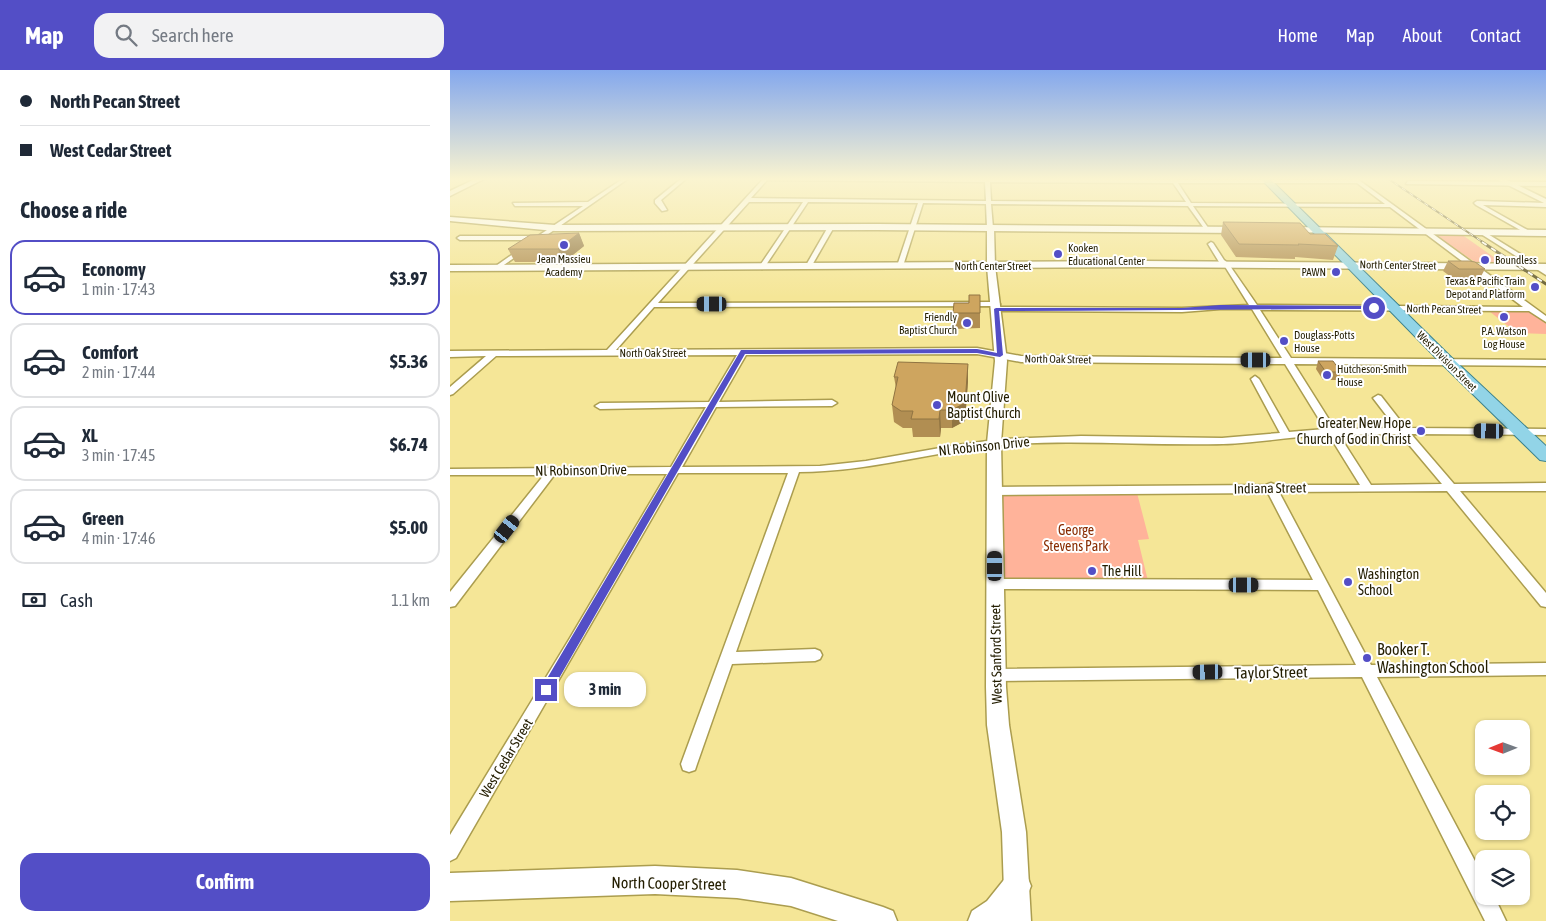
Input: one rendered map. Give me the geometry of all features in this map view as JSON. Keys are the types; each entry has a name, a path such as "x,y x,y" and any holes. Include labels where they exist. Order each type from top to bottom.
{"main road":[{"path":"1305,218 1317,230"},
{"path":"450,219 555,228 912,227 1256,230"},
{"path":"1274,230 1546,233"},
{"name":"West Division Street","path":"1317,230 1447,361 1546,456"},
{"name":"North Center Street","path":"450,268 1226,264 1541,267"},
{"name":"North Cooper Street","path":"450,887 656,880 737,884 791,892 882,921"},
{"path":"982,921 997,911 1017,886"}],"street":[{"path":"496,268 570,218"},
{"path":"609,353 732,218"},
{"path":"762,267 796,218"},
{"path":"900,266 915,218"},
{"path":"990,218 990,228"},
{"path":"1197,218 1203,229 1206,242 1220,261 1226,264 1331,433 1367,487"},
{"path":"1406,218 1546,320"},
{"path":"1503,218 1529,233"},
{"path":"808,267 831,227"},
{"name":"West Sanford Street","path":"990,228 991,266 1002,361 994,443 998,725 1014,832 1018,921"},
{"path":"1483,232 1541,267 1546,273"},
{"path":"460,238 540,238"},
{"name":"North Pecan Street","path":"653,304 996,306 1182,310 1220,307 1531,309"},
{"name":"North Oak Street","path":"450,354 969,351 1021,358 1546,363"},
{"name":"West Cedar Street","path":"450,852 743,352"},
{"path":"450,392 494,354"},
{"path":"1255,379 1286,434"},
{"path":"1378,398 1404,432 1546,602"},
{"path":"600,406 832,403"},
{"name":"Nl Robinson Drive","path":"450,472 838,468 921,453 994,443 1078,440 1212,442 1286,434 1546,432"},
{"path":"689,764 795,468"},
{"path":"450,602 553,470"},
{"path":"1271,487 1320,585 1496,921"},
{"name":"Indiana Street","path":"994,491 1271,487 1546,487"},
{"path":"995,584 1320,585"},
{"path":"727,658 815,655"},
{"name":"Taylor Street","path":"996,675 1546,669"}],"green space":[{"path":"1461,234 1505,265 1478,264 1435,235"},
{"path":"1489,311 1531,311 1546,323 1546,334 1517,333"},
{"name":"George Stevens Park","path":"1137,493 1149,539 1138,540 1148,581 1005,583 1002,494"}],"building":[{"path":"1223,222 1300,223 1310,234 1325,234 1338,246 1239,244"},
{"path":"579,233 558,249 508,249 530,235"},
{"path":"1448,261 1475,262 1485,269 1459,269"},
{"path":"969,295 980,295 980,313 953,313 954,303 969,303"},
{"path":"1318,361 1333,361 1341,372 1326,372"},
{"name":"Mount Olive Baptist Church","path":"898,362 968,364 965,403 952,410 940,410 939,419 911,419 913,411 901,411 892,405 898,377 894,377"}],"railway":[{"path":"1446,218 1484,243"},
{"path":"1482,242 1546,284"}],"place":[{"name":"Jean Massieu Academy","path":"564,245"},
{"name":"Kooken Educational Center","path":"1058,254"},
{"name":"Boundless","path":"1485,260"},
{"name":"PAWN","path":"1336,272"},
{"name":"Texas & Pacific Train Depot and Platform","path":"1535,287"},
{"name":"P.A. Watson Log House","path":"1504,317"},
{"name":"Friendly Baptist Church","path":"967,323"},
{"name":"Douglass-Potts House","path":"1284,341"},
{"name":"Hutcheson-Smith House","path":"1327,375"},
{"name":"Mount Olive Baptist Church","path":"937,405"},
{"name":"Greater New Hope Church of God in Christ","path":"1421,431"},
{"name":"The Hill","path":"1092,571"},
{"name":"Washington School","path":"1348,582"},
{"name":"Booker T. Washington School","path":"1367,658"}],"route":[{"path":"546,690 743,352 977,351 1000,355 996,309 1374,308"}]}
